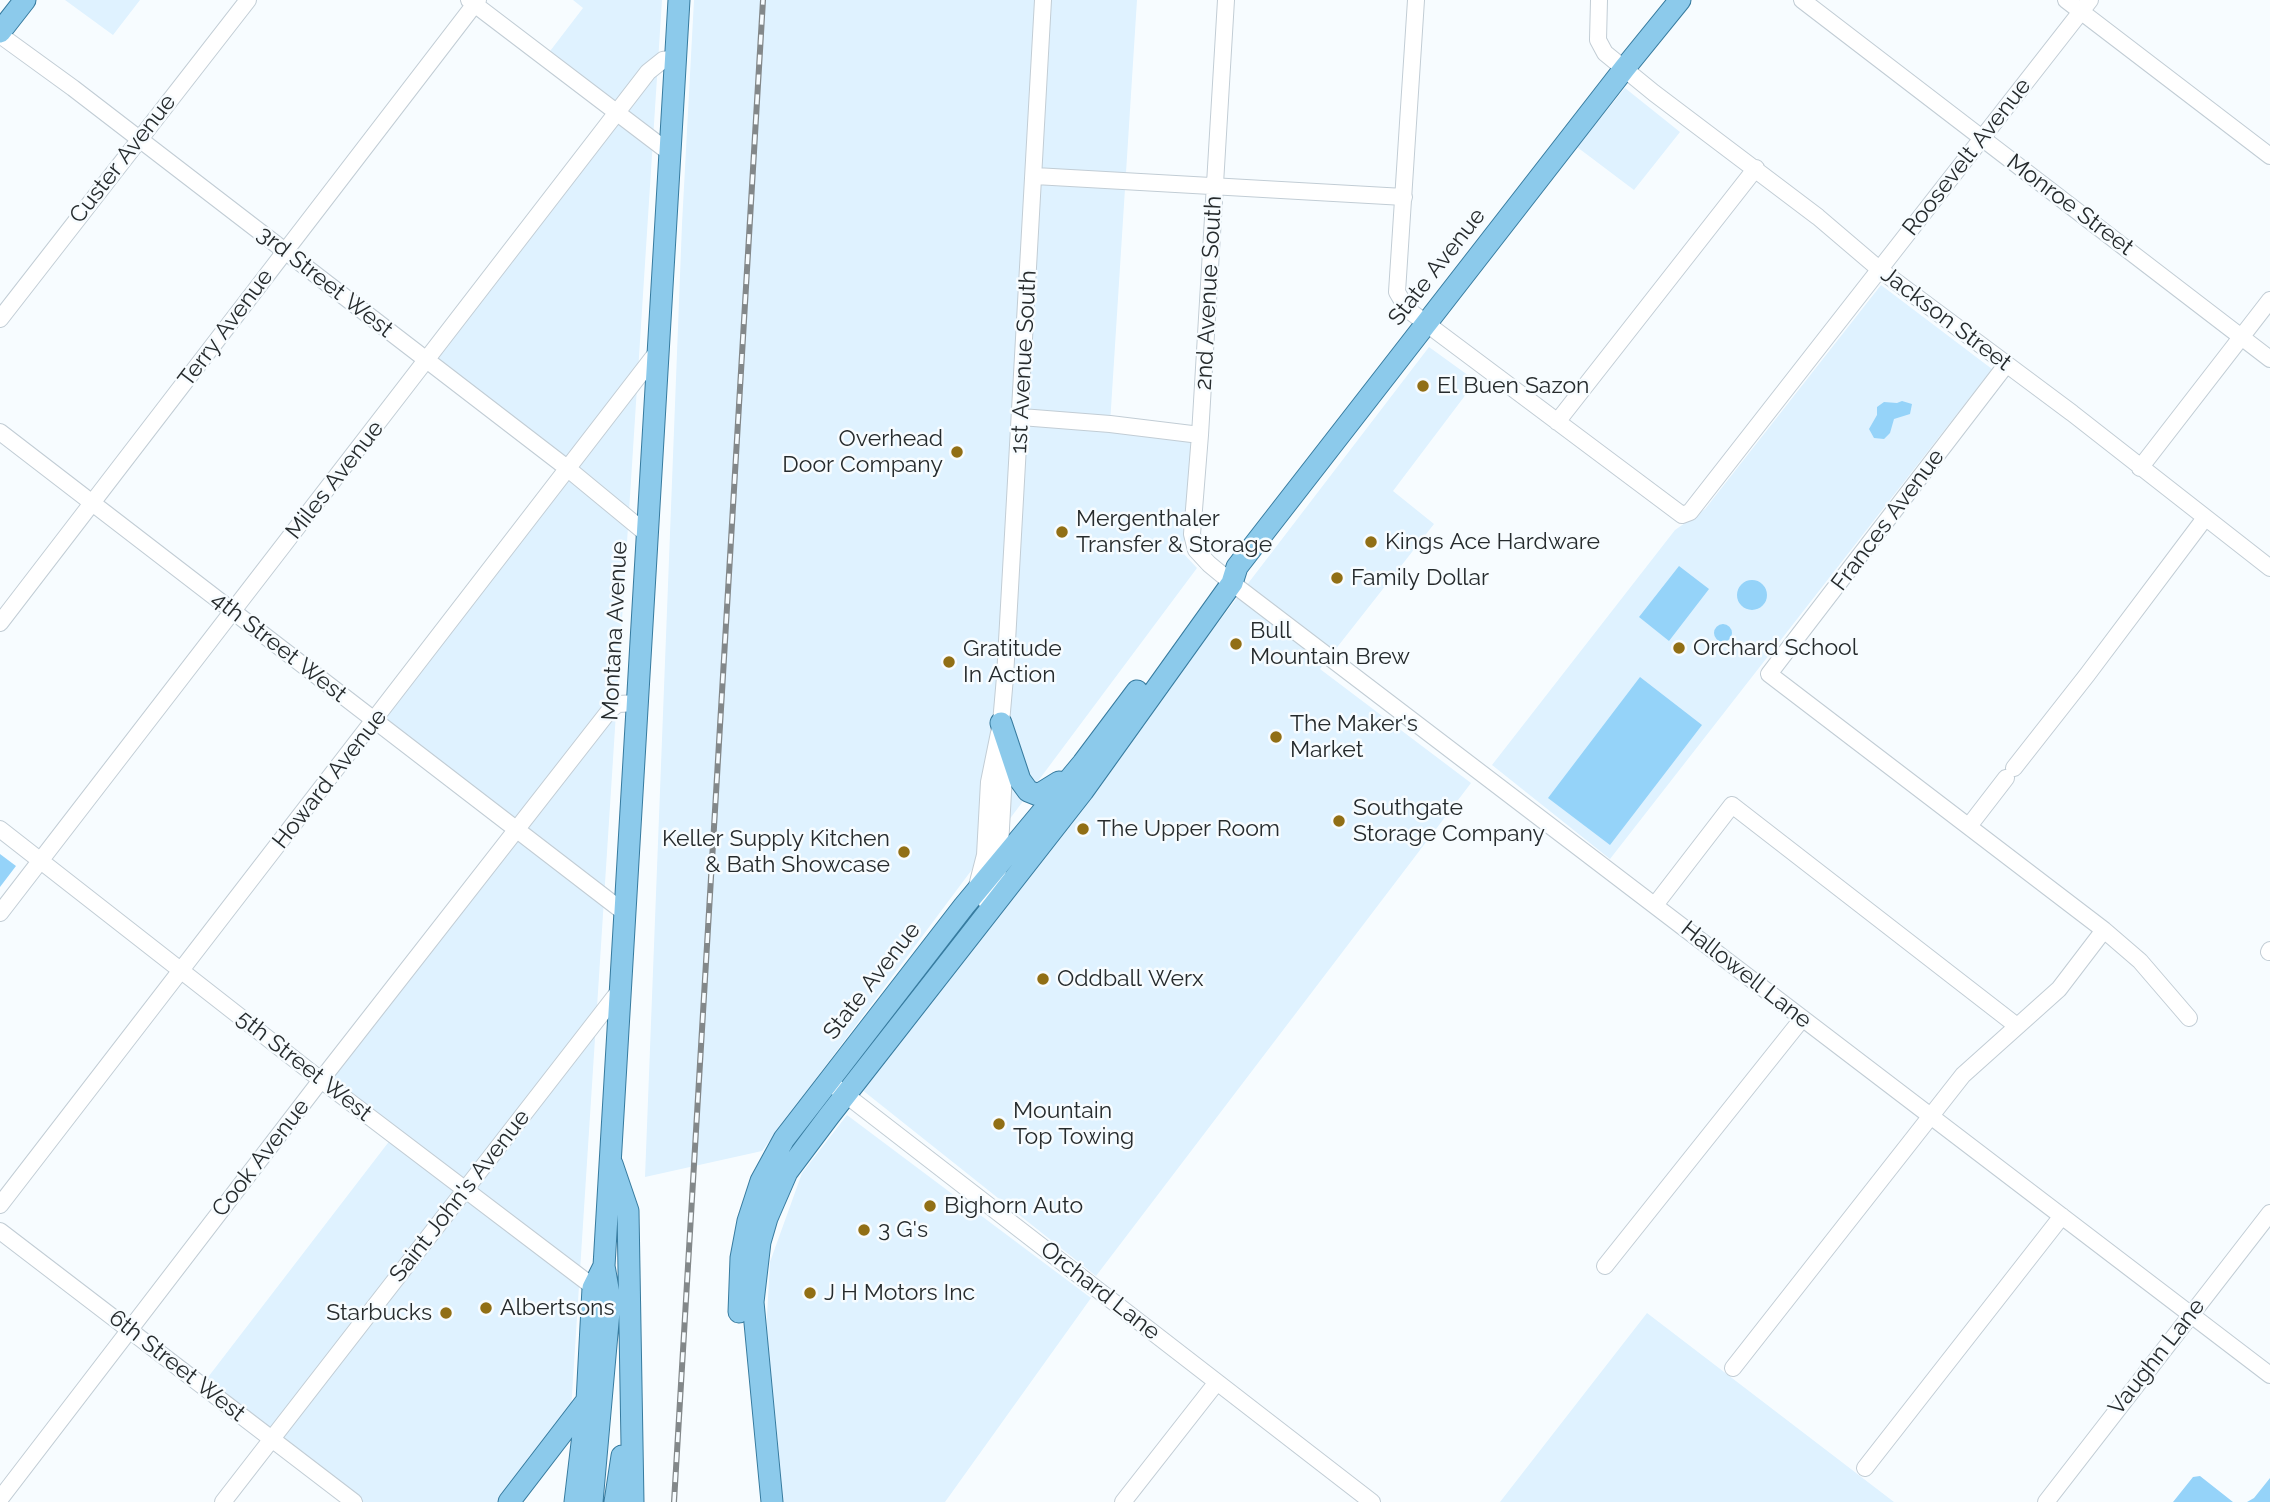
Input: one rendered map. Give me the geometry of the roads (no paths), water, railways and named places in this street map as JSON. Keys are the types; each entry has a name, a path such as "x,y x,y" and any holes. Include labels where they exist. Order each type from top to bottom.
{"main road":[{"path":"0,34 25,0"},
{"name":"Montana Avenue","path":"592,1502 610,1150 679,0"},
{"name":"State Avenue","path":"759,1502 750,1397 740,1332 739,1282 743,1247 755,1199 774,1156 797,1121 971,898 1083,763 1680,0"},
{"name":"State Avenue","path":"772,1502 754,1327 755,1273 767,1218 788,1172 1083,791 1230,575"},
{"path":"1001,723 1023,787 1033,794 1046,792 1083,763"},
{"path":"610,1150 628,1211 633,1502"},
{"name":"Montana Avenue","path":"575,1502 602,1294"},
{"path":"615,1502 630,1400"},
{"path":"509,1502 587,1401"}],"street":[{"name":"Custer Avenue","path":"0,319 248,0"},
{"name":"1st Avenue South","path":"915,1006 993,894 999,864 1004,774 1001,723 1035,176 1043,0"},
{"name":"2nd Avenue South","path":"1226,0 1192,534 1196,550 1230,575"},
{"path":"1416,0 1397,292 1407,309 1557,422 1756,168"},
{"name":"Jackson Street","path":"1599,0 1598,40 1605,53 1756,168 1879,269 2072,413 2270,568"},
{"name":"Monroe Street","path":"1802,0 2270,359"},
{"path":"2066,0 2085,6 2270,156"},
{"path":"474,2 670,153"},
{"name":"Terry Avenue","path":"0,623 474,2"},
{"name":"Roosevelt Avenue","path":"1557,422 1677,512 1682,515 1690,512 2085,6"},
{"name":"3rd Street West","path":"0,34 567,468 647,534"},
{"name":"Miles Avenue","path":"0,913 428,361 616,113 655,65 663,60 676,58"},
{"path":"1035,176 1404,197"},
{"path":"2140,468 2270,300"},
{"name":"Howard Avenue","path":"0,1205 658,351"},
{"name":"Frances Avenue","path":"1969,826 1769,674 2006,365"},
{"path":"1021,417 1200,435"},
{"name":"4th Street West","path":"0,432 625,913"},
{"path":"2189,1018 2140,961 1969,826 2205,518"},
{"name":"Hallowell Lane","path":"1230,575 1802,1019 2270,1375"},
{"name":"Cook Avenue","path":"0,1499 321,1080 609,711 618,704 638,703"},
{"name":"1st Avenue South","path":"971,898 984,863 989,782 1001,723"},
{"path":"1655,905 1732,805 2017,1026"},
{"name":"5th Street West","path":"0,829 321,1080 602,1294"},
{"path":"1733,1368 1963,1075 2059,989 2104,930"},
{"name":"Saint John's Avenue","path":"223,1502 620,990"},
{"path":"1605,1266 1802,1019"},
{"name":"Orchard Lane","path":"828,1081 1372,1502"},
{"name":"Vaughn Lane","path":"2046,1502 2270,1213"},
{"path":"1865,1468 2062,1216"},
{"name":"6th Street West","path":"0,1231 354,1502"},
{"path":"1124,1502 1217,1382"}],"railway":[{"path":"674,1502 763,0"}],"place":[{"name":"El Buen Sazon","path":"1423,386"},
{"name":"Overhead Door Company","path":"957,452"},
{"name":"Mergenthaler Transfer & Storage","path":"1062,532"},
{"name":"Kings Ace Hardware","path":"1371,542"},
{"name":"Family Dollar","path":"1337,578"},
{"name":"Bull Mountain Brew","path":"1236,644"},
{"name":"Orchard School","path":"1679,648"},
{"name":"Gratitude In Action","path":"949,662"},
{"name":"The Maker's Market","path":"1276,737"},
{"name":"Southgate Storage Company","path":"1339,821"},
{"name":"The Upper Room","path":"1083,829"},
{"name":"Keller Supply Kitchen & Bath Showcase","path":"904,852"},
{"name":"Oddball Werx","path":"1043,979"},
{"name":"Mountain Top Towing","path":"999,1124"},
{"name":"Bighorn Auto","path":"930,1206"},
{"name":"3 G's","path":"864,1230"},
{"name":"J H Motors Inc","path":"810,1293"},
{"name":"Albertsons","path":"486,1308"},
{"name":"Starbucks","path":"446,1313"}]}
